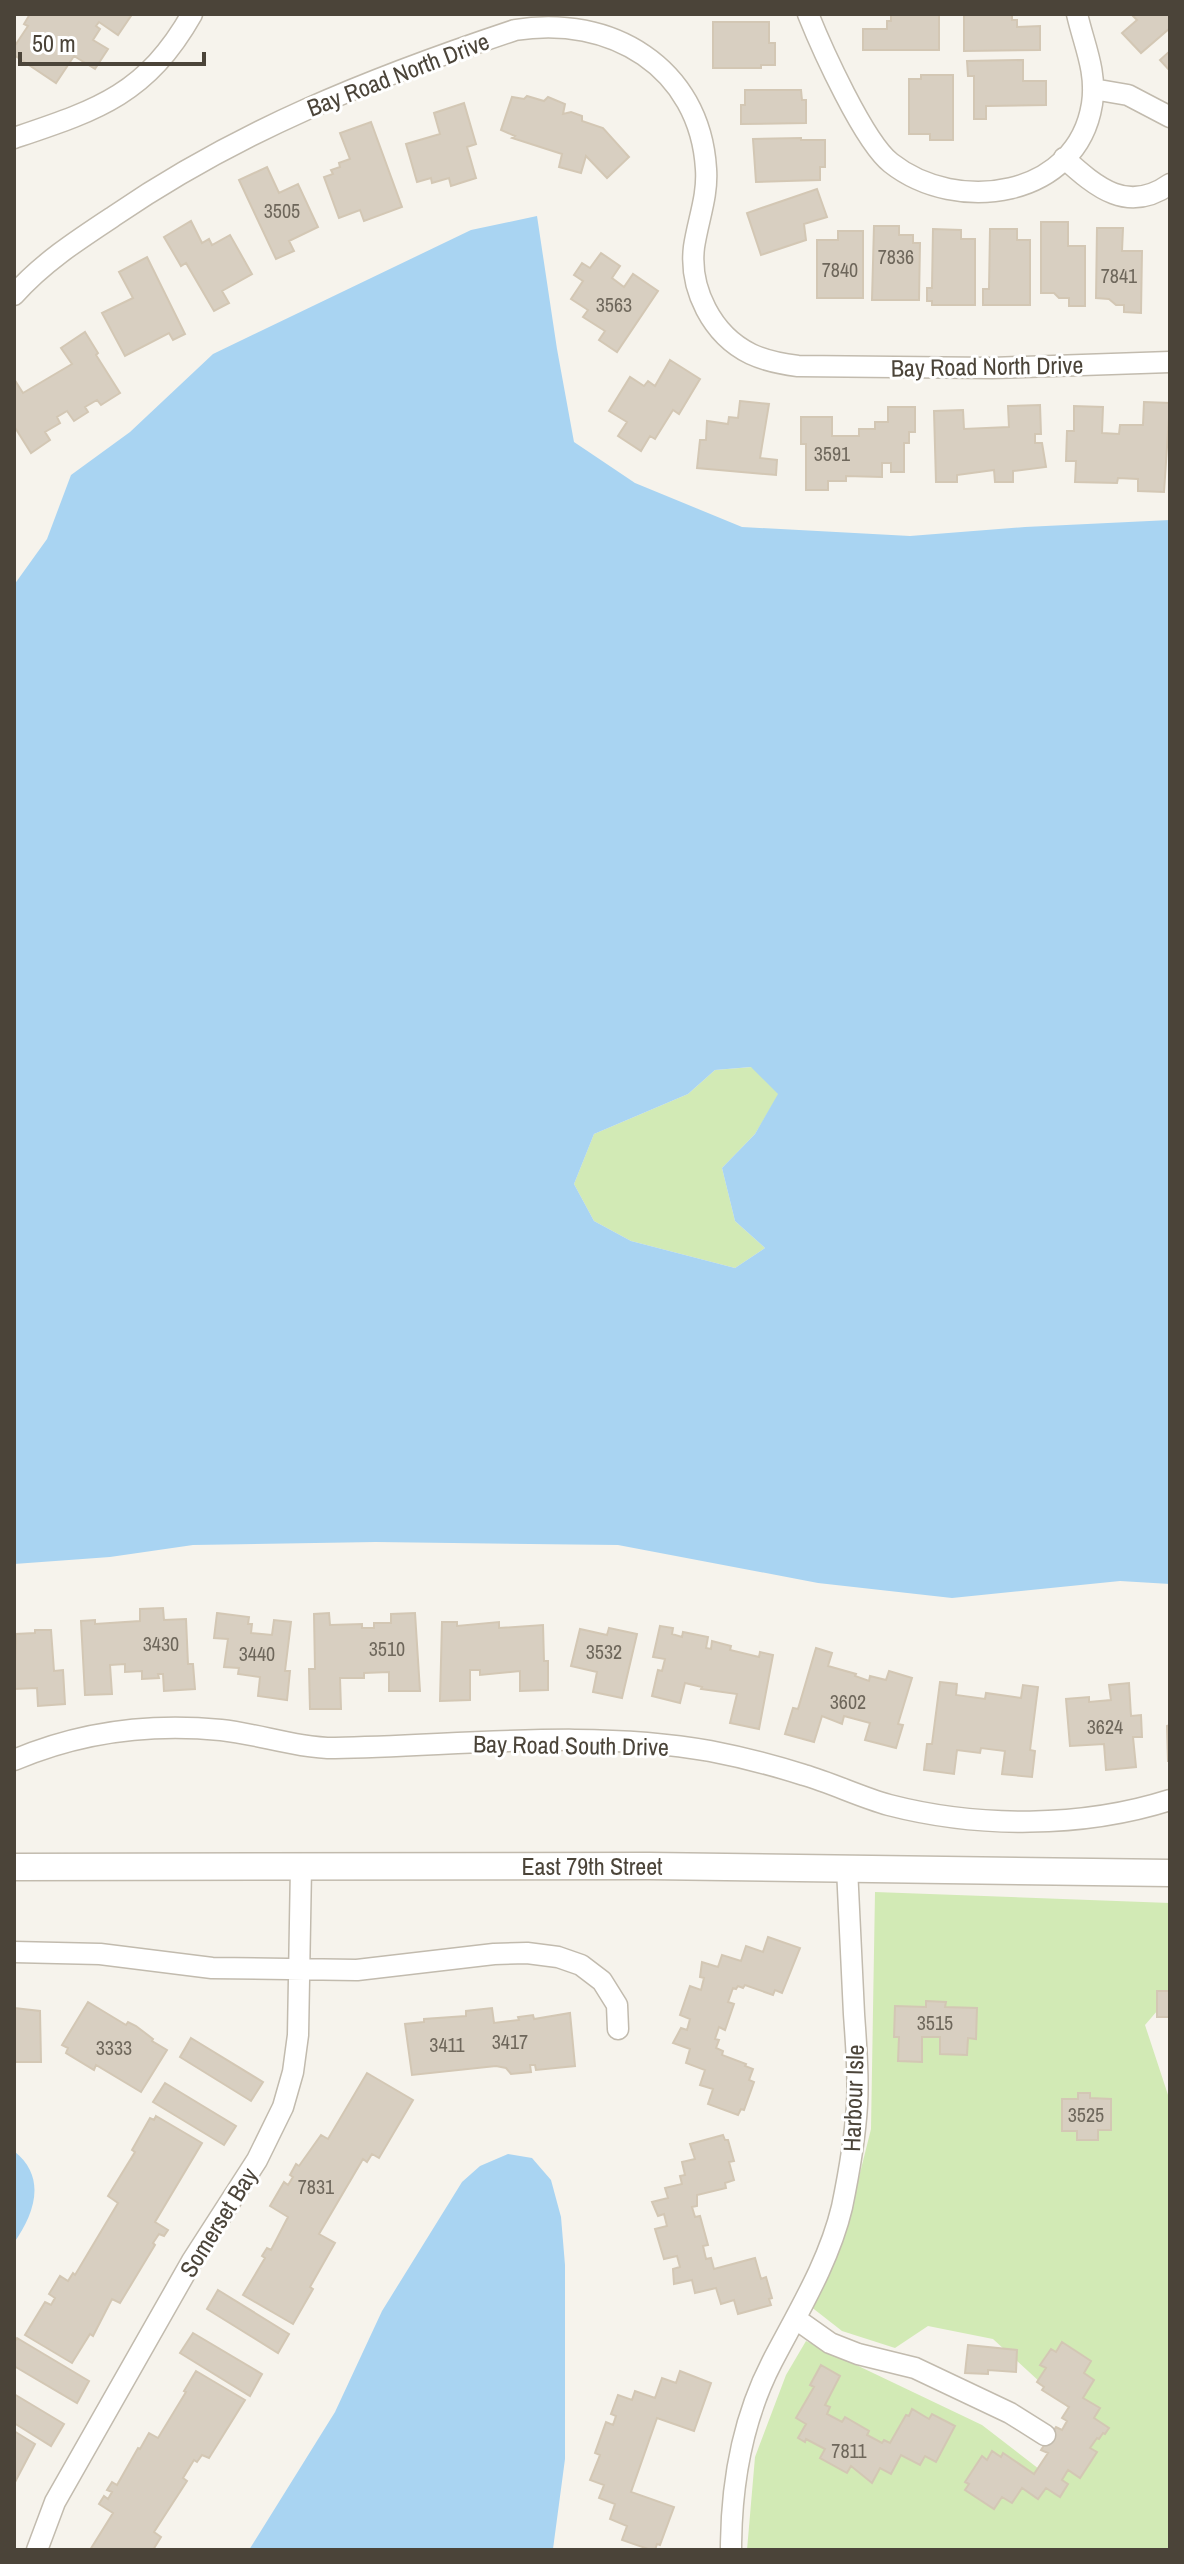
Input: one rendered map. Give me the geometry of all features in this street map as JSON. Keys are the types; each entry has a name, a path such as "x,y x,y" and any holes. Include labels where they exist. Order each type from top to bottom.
{"street":[{"path":"14,138 87,114 135,85 163,57 192,14"},
{"path":"808,14 864,129 883,156 909,177 940,188 974,192 1008,191 1030,183 1064,158 1085,127 1093,89 1090,59 1077,14"},
{"name":"Bay Road North Drive","path":"14,295 73,243 167,180 276,121 380,76 515,30 537,26 571,27 593,31 634,47 669,77 688,105 701,136 706,169 704,204 694,248 696,283 704,305 717,325 743,349 775,362 798,366 992,368 1170,362"},
{"path":"1093,89 1128,95 1170,117"},
{"path":"1064,158 1096,184 1120,197 1147,197 1170,184"},
{"name":"Bay Road South Drive","path":"14,1760 94,1734 151,1727 220,1730 330,1748 621,1741 713,1751 802,1774 889,1805 967,1818 1069,1819 1136,1809 1170,1800"},
{"name":"East 79th Street","path":"14,1867 847,1868 1170,1873"},
{"name":"Somerset Bay","path":"37,2550 55,2502 192,2261 257,2160 279,2118 293,2072 296,2048 301,1867"},
{"name":"Harbour Isle","path":"731,2550 734,2494 744,2438 767,2374 796,2319 839,2217 856,2125 858,2079 847,1868"},
{"path":"14,1952 100,1954 212,1968 357,1970 527,1953 558,1957 581,1965 602,1981 617,2005 618,2029"},
{"path":"796,2319 830,2343 858,2354 915,2368 1010,2413 1045,2435"}],"green space":[{"path":"752,1067 779,1094 755,1134 722,1168 735,1221 765,1248 735,1268 631,1241 594,1221 574,1184 594,1134 688,1094 715,1070"},
{"path":"875,1892 1170,1903 1170,1996 1145,2025 1170,2101 1170,2550 747,2550 755,2457 786,2375 806,2341 982,2425 1048,2476 1090,2428 993,2339 928,2326 895,2348 842,2331 810,2306 843,2241 871,2129"}],"water":[{"path":"537,216 574,442 635,483 742,527 910,536 1170,520 1170,1584 1120,1581 952,1598 818,1583 618,1545 376,1542 193,1545 110,1557 14,1564 14,585 47,539 71,475 130,432 213,354 471,230","holes":["751,1067 778,1094 755,1134 722,1168 735,1221 765,1248 735,1268 631,1241 594,1221 574,1184 594,1134 688,1094 715,1070"]},
{"path":"14,2151 31,2172 34,2196 28,2220 14,2243"},
{"path":"508,2154 532,2158 551,2180 561,2217 565,2265 565,2459 553,2549 249,2550 335,2412 382,2311 462,2182 480,2166"}],"building":[{"path":"30,14 131,16 118,35 99,22 96,26 100,29 93,40 108,49 95,69 74,56 56,83 14,55 14,47 28,26 24,24"},
{"path":"891,14 939,14 939,50 863,50 863,29 887,29"},
{"path":"964,14 1012,14 1012,20 1017,20 1017,27 1040,26 1040,50 964,51"},
{"path":"1131,14 1170,14 1170,28 1141,53 1122,33 1137,20"},
{"path":"713,22 769,22 769,43 775,43 775,65 713,68"},
{"path":"1170,51 1170,71 1160,60"},
{"path":"1023,60 1023,81 1046,81 1046,105 986,106 986,119 974,119 974,76 968,76 967,61"},
{"path":"921,75 953,75 953,140 930,140 930,134 909,134 909,79 921,79"},
{"path":"745,90 801,90 802,100 806,100 806,123 741,124"},
{"path":"527,96 544,101 548,97 565,104 563,114 571,112 582,116 582,121 603,128 629,157 607,178 586,156 581,173 559,167 562,154 512,138 515,136 501,130 512,97 524,99"},
{"path":"464,103 476,144 467,147 476,178 451,186 449,178 432,183 431,178 417,182 406,144 440,134 434,113"},
{"path":"371,122 402,207 364,221 360,210 339,218 324,177 333,174 331,170 340,167 339,163 350,159 340,133"},
{"path":"753,139 825,140 825,167 820,167 820,180 756,182"},
{"path":"267,167 279,193 298,184 318,227 289,241 294,251 276,259 239,180"},
{"path":"817,189 827,217 804,224 806,240 761,255 747,213"},
{"path":"191,221 202,243 209,239 212,245 230,235 252,274 222,291 229,303 214,311 186,263 181,266 164,237"},
{"path":"1041,222 1068,222 1068,246 1085,246 1085,306 1069,306 1069,298 1041,293"},
{"path":"874,226 899,226 899,235 913,235 913,243 920,243 919,300 872,300"},
{"path":"1097,228 1123,228 1122,251 1142,251 1141,313 1124,312 1124,305 1096,298"},
{"path":"933,229 961,230 961,239 975,239 975,305 932,305 932,301 927,301 927,288 932,288"},
{"path":"990,229 1017,229 1017,240 1030,240 1030,305 983,305 983,289 989,289"},
{"path":"838,231 863,231 863,298 817,298 817,240 838,240"},
{"path":"601,253 620,266 612,278 624,287 633,274 658,291 617,352 599,340 605,331 583,317 588,310 571,299 583,281 574,275 582,263 590,268"},
{"path":"147,257 185,334 173,340 169,333 125,356 102,313 133,298 119,272"},
{"path":"85,332 120,393 101,405 97,400 85,407 88,412 74,421 67,411 57,417 60,423 45,432 50,440 31,453 14,426 14,379 23,393 72,364 61,348"},
{"path":"670,360 700,379 679,414 673,410 655,439 650,436 641,451 618,436 627,422 609,411 630,377 644,386 648,381 655,386"},
{"path":"740,401 769,404 760,458 777,460 776,475 697,468 700,440 706,440 707,421 728,424 729,417 738,418"},
{"path":"1144,402 1170,403 1164,492 1138,491 1138,479 1118,478 1117,483 1075,482 1076,461 1066,461 1067,431 1074,431 1074,406 1103,407 1102,433 1119,434 1120,425 1143,425"},
{"path":"1040,405 1041,434 1035,434 1035,443 1042,443 1046,467 1013,471 1013,482 995,482 994,470 957,475 957,482 936,482 934,411 963,410 964,429 1009,427 1008,406"},
{"path":"888,407 915,407 915,432 909,432 909,443 904,443 904,472 891,472 891,463 882,463 882,477 846,476 846,481 828,481 828,490 806,490 806,444 801,444 801,417 832,417 832,436 859,436 859,429 875,429 875,422 888,422"},
{"path":"163,1608 164,1620 186,1619 188,1664 193,1664 195,1689 164,1691 163,1674 158,1674 159,1678 142,1679 142,1671 125,1672 125,1664 110,1665 112,1694 85,1695 81,1621 95,1620 95,1624 140,1621 140,1609"},
{"path":"217,1613 249,1617 251,1633 272,1635 274,1620 291,1622 285,1671 290,1671 287,1700 258,1696 260,1677 238,1674 239,1668 224,1667 228,1639 214,1638"},
{"path":"329,1613 330,1625 362,1624 362,1628 374,1628 374,1623 391,1623 391,1614 415,1613 420,1691 389,1691 389,1672 364,1673 364,1678 340,1678 341,1709 310,1709 309,1669 315,1669 314,1614"},
{"path":"442,1622 457,1622 457,1626 499,1622 499,1628 543,1625 548,1690 520,1691 520,1671 480,1675 480,1670 470,1670 470,1700 440,1701"},
{"path":"660,1626 673,1628 672,1634 682,1637 683,1632 708,1637 706,1648 711,1649 712,1641 731,1646 730,1650 759,1657 760,1652 773,1655 759,1729 730,1723 737,1694 701,1689 685,1683 680,1703 652,1696 658,1670 662,1671 665,1659 653,1657"},
{"path":"609,1628 637,1634 622,1698 593,1692 597,1672 571,1666 580,1629 607,1635"},
{"path":"35,1630 51,1630 54,1671 63,1670 65,1704 38,1706 37,1688 14,1689 16,1634 35,1633"},
{"path":"816,1648 832,1653 828,1666 869,1681 870,1676 886,1680 889,1671 912,1678 898,1724 903,1725 896,1748 865,1740 870,1723 844,1716 842,1724 822,1716 814,1742 785,1734 793,1708 798,1709"},
{"path":"940,1682 957,1684 956,1695 985,1699 986,1693 1021,1698 1023,1685 1038,1687 1030,1750 1035,1751 1032,1777 1002,1774 1005,1751 981,1748 980,1753 957,1750 954,1774 924,1770 927,1744 932,1744"},
{"path":"1129,1683 1131,1716 1141,1715 1142,1737 1133,1737 1136,1767 1106,1770 1104,1744 1070,1746 1066,1699 1089,1697 1089,1702 1111,1700 1109,1685"},
{"path":"1170,1725 1170,1761 1168,1761 1167,1726"},
{"path":"768,1937 800,1948 782,1993 775,1990 773,1995 745,1985 743,1988 733,1988 728,2002 734,2004 725,2030 719,2027 715,2039 719,2040 716,2048 723,2051 722,2055 753,2069 749,2080 754,2082 744,2110 741,2109 738,2115 708,2104 713,2089 700,2085 705,2070 686,2063 690,2049 673,2043 681,2028 687,2030 690,2019 680,2015 690,1986 701,1990 704,1978 700,1977 702,1962 718,1967 722,1955 741,1961 746,1946 763,1952"},
{"path":"1157,1991 1170,1991 1170,2017 1157,2017"},
{"path":"926,2001 946,2002 945,2007 977,2008 976,2039 968,2038 967,2055 940,2054 940,2037 922,2037 922,2062 898,2061 899,2037 894,2037 895,2006 926,2007"},
{"path":"88,2002 126,2025 128,2022 136,2026 167,2050 141,2092 96,2065 94,2070 66,2053 68,2048 62,2045"},
{"path":"14,2008 40,2011 41,2062 14,2062"},
{"path":"492,2008 494,2023 533,2015 534,2019 570,2013 575,2066 536,2070 535,2065 530,2065 531,2072 511,2074 506,2068 496,2066 412,2075 405,2024 424,2022 424,2019 466,2016 466,2011"},
{"path":"191,2038 263,2082 251,2101 180,2057"},
{"path":"367,2073 413,2100 379,2158 372,2154 367,2162 363,2159 319,2234 335,2243 293,2324 243,2295 265,2258 262,2256 267,2248 271,2250 288,2217 270,2206 284,2182 288,2185 293,2177 290,2175 296,2164 299,2166 321,2135 328,2139"},
{"path":"165,2083 236,2126 224,2145 153,2102"},
{"path":"1078,2093 1090,2093 1090,2098 1111,2099 1111,2130 1098,2130 1098,2140 1077,2140 1077,2131 1062,2131 1062,2099 1078,2099"},
{"path":"156,2116 202,2143 155,2222 168,2230 164,2236 159,2234 153,2243 155,2245 120,2303 112,2299 93,2336 90,2334 72,2363 25,2335 45,2302 51,2305 55,2298 49,2294 60,2276 68,2281 73,2273 75,2275 118,2203 108,2196 135,2152 132,2150 150,2118 154,2120"},
{"path":"723,2135 728,2140 734,2161 729,2162 734,2180 725,2183 726,2188 697,2195 697,2206 692,2207 695,2217 700,2216 708,2245 703,2246 706,2259 711,2258 714,2269 755,2258 761,2279 766,2277 771,2305 738,2314 734,2300 721,2304 716,2288 695,2293 692,2280 674,2284 673,2269 680,2267 677,2256 664,2259 655,2229 667,2226 664,2214 658,2216 652,2202 668,2198 665,2188 682,2184 680,2176 685,2175 682,2162 695,2159 690,2144"},
{"path":"218,2290 289,2334 278,2353 207,2309"},
{"path":"193,2333 262,2374 250,2396 180,2353"},
{"path":"17,2338 89,2381 77,2403 14,2366 14,2343"},
{"path":"1062,2342 1091,2361 1084,2373 1094,2380 1083,2398 1100,2408 1094,2418 1109,2428 1090,2448 1097,2452 1080,2478 1068,2470 1062,2480 1068,2484 1060,2497 1046,2488 1038,2499 1022,2488 1012,2503 1002,2497 994,2509 965,2490 969,2484 965,2482 982,2456 987,2460 992,2451 1001,2457 1003,2453 1034,2474 1048,2453 1041,2450 1056,2427 1062,2430 1067,2421 1062,2418 1069,2407 1042,2390 1044,2387 1037,2382 1046,2368 1040,2365 1051,2349 1056,2352"},
{"path":"968,2345 1017,2350 1016,2372 988,2370 988,2374 965,2373"},
{"path":"821,2365 840,2376 825,2405 830,2407 827,2414 842,2422 845,2417 882,2443 884,2440 890,2443 912,2409 929,2419 932,2414 955,2426 936,2462 925,2456 920,2465 901,2455 891,2474 880,2468 872,2483 851,2466 847,2473 820,2458 825,2449 798,2438 806,2424 796,2418 814,2387 810,2385"},
{"path":"196,2371 245,2400 209,2458 202,2455 197,2462 194,2460 183,2478 187,2481 154,2532 161,2537 153,2550 90,2550 113,2513 99,2504 104,2496 108,2499 112,2492 107,2490 112,2482 117,2485 149,2433 158,2438"},
{"path":"680,2371 711,2383 694,2431 657,2418 631,2492 674,2507 660,2545 651,2550 622,2540 627,2526 610,2519 615,2504 599,2498 604,2485 590,2480 600,2455 595,2453 606,2422 613,2425 616,2416 611,2414 618,2395 632,2400 635,2391 655,2398 662,2378 676,2383"},
{"path":"14,2394 64,2424 51,2446 14,2423"},
{"path":"14,2431 35,2444 14,2484"}]}
